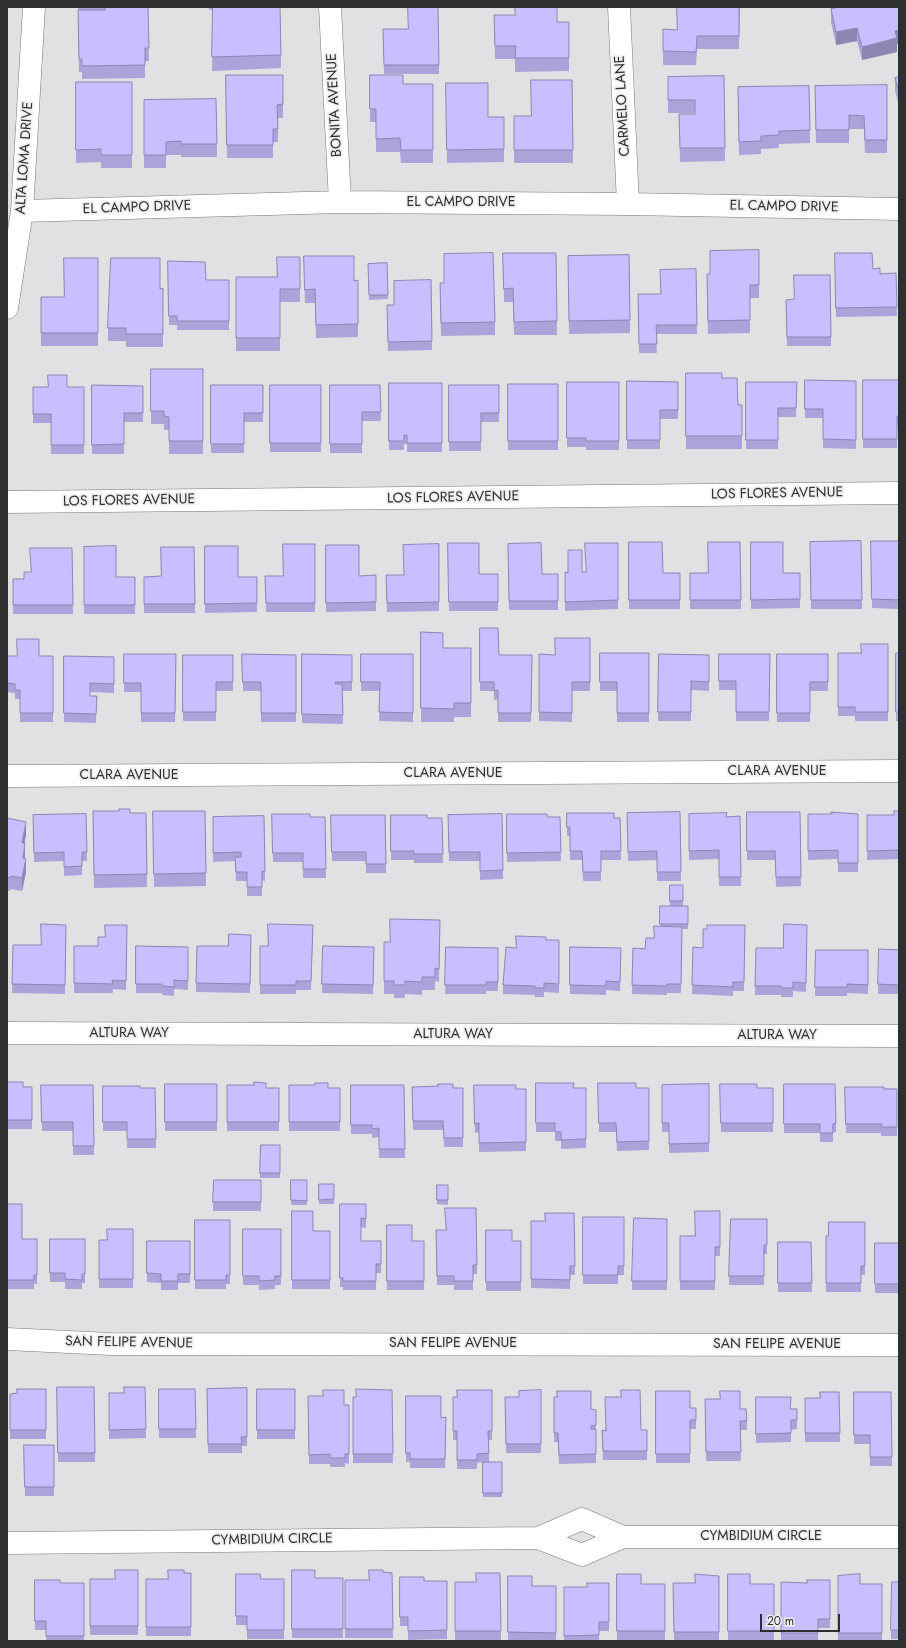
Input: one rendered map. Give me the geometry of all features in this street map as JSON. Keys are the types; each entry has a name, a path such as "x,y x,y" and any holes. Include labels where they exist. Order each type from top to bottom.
{"street":[{"name":"ALTA LOMA DRIVE","path":"7,308 22,211 34,7"},
{"name":"BONITA AVENUE","path":"330,7 340,202"},
{"name":"CARMELO LANE","path":"619,7 628,204"},
{"name":"EL CAMPO DRIVE","path":"22,211 340,202 628,204 899,209"},
{"name":"LOS FLORES AVENUE","path":"7,502 899,493"},
{"name":"CLARA AVENUE","path":"7,776 899,771"},
{"name":"ALTURA WAY","path":"7,1034 899,1036"},
{"name":"SAN FELIPE AVENUE","path":"7,1340 110,1344 899,1345"},
{"name":"CYMBIDIUM CIRCLE","path":"538,1538 582,1519 623,1537 899,1537"},
{"name":"CYMBIDIUM CIRCLE","path":"7,1543 538,1538 582,1555 623,1537"}],"building":[{"path":"105,7 148,7 149,48 145,48 145,65 82,66 82,59 79,59 78,10 105,10"},
{"path":"213,7 280,7 281,55 212,57"},
{"path":"408,7 438,7 439,65 384,65 383,29 408,29"},
{"path":"515,7 557,7 557,22 569,22 569,58 515,58 516,46 495,46 494,15 515,15"},
{"path":"677,7 739,7 739,36 697,36 696,52 663,51 663,29 677,30"},
{"path":"840,7 899,7 899,30 895,31 897,38 862,47 857,28 836,32 831,9"},
{"path":"226,75 283,75 283,104 277,105 278,129 273,129 273,145 227,145"},
{"path":"370,75 403,75 403,84 433,84 433,150 401,150 400,138 376,139 376,109 370,109"},
{"path":"724,76 725,148 680,148 679,114 695,114 695,100 668,100 668,77"},
{"path":"899,77 899,92 895,78"},
{"path":"531,80 572,80 573,150 514,150 514,116 531,116"},
{"path":"76,82 132,82 132,155 101,155 101,149 76,150"},
{"path":"446,83 488,83 488,117 504,117 504,149 447,150"},
{"path":"887,85 887,140 865,140 864,116 849,115 849,130 816,130 815,86"},
{"path":"809,86 810,130 779,131 779,135 761,136 761,141 739,142 738,87"},
{"path":"216,99 217,144 181,144 181,141 166,142 166,155 144,155 144,100"},
{"path":"759,250 759,285 750,285 750,320 708,321 707,274 710,274 710,251"},
{"path":"493,253 495,322 441,323 440,283 444,283 444,254"},
{"path":"503,253 556,253 557,321 514,322 513,288 504,289"},
{"path":"835,253 872,253 873,269 880,268 880,274 896,273 897,307 836,308"},
{"path":"629,255 630,320 569,321 568,256"},
{"path":"304,256 354,256 354,281 358,280 358,324 316,325 315,289 305,290"},
{"path":"277,257 300,257 300,289 280,289 280,338 236,338 236,277 277,277"},
{"path":"64,258 98,258 98,333 41,333 41,297 64,297"},
{"path":"111,258 160,258 160,289 163,288 163,334 126,334 126,328 108,328"},
{"path":"168,261 205,262 206,280 229,280 229,321 177,321 177,316 169,316"},
{"path":"387,263 388,295 369,295 368,264"},
{"path":"696,269 697,325 656,325 657,344 639,344 638,294 661,294 660,270"},
{"path":"794,275 830,275 831,337 787,337 786,300 794,299"},
{"path":"431,280 432,341 388,342 387,305 394,305 394,281"},
{"path":"151,369 203,369 203,441 169,441 169,417 164,416 164,411 151,411"},
{"path":"686,373 722,373 722,378 737,378 738,405 742,405 742,436 686,436"},
{"path":"48,375 67,375 67,387 84,387 84,445 51,445 51,414 33,414 33,387 48,387"},
{"path":"805,380 856,381 856,440 823,439 823,409 805,409"},
{"path":"863,380 899,380 899,416 897,416 897,439 863,439"},
{"path":"627,381 678,382 678,410 660,410 660,440 627,440"},
{"path":"567,382 619,382 619,441 586,441 586,438 567,438"},
{"path":"746,382 797,382 796,408 778,408 778,440 746,440"},
{"path":"389,383 442,383 442,443 407,443 407,435 404,435 404,441 389,441"},
{"path":"508,384 558,384 558,441 508,441"},
{"path":"92,385 143,386 143,413 124,413 124,444 92,445"},
{"path":"211,385 263,385 263,413 244,413 244,444 211,444"},
{"path":"270,385 321,385 321,443 270,443"},
{"path":"330,385 380,385 381,412 362,412 362,444 330,444"},
{"path":"449,385 499,385 499,413 481,413 481,442 449,442"},
{"path":"861,541 862,600 811,600 810,542"},
{"path":"871,541 899,541 899,600 872,599"},
{"path":"629,542 662,542 663,573 680,573 680,600 629,600"},
{"path":"708,542 740,542 741,600 690,600 690,573 708,573"},
{"path":"751,542 783,542 783,573 800,573 800,599 751,600"},
{"path":"448,543 479,543 479,574 498,574 498,602 449,602"},
{"path":"541,543 542,574 558,574 558,601 509,601 508,544"},
{"path":"585,543 618,543 618,600 565,602 565,572 568,573 568,550 582,550 582,572 586,572"},
{"path":"283,544 315,544 315,603 266,603 265,576 283,576"},
{"path":"439,544 439,602 387,603 386,575 404,575 403,545"},
{"path":"326,545 359,545 359,576 376,575 376,602 326,603"},
{"path":"116,546 116,577 135,577 135,605 84,605 84,547"},
{"path":"205,546 238,546 238,577 257,577 257,603 205,604"},
{"path":"161,547 194,547 195,604 144,604 144,577 161,576"},
{"path":"30,548 72,548 73,605 13,605 13,579 24,579 24,572 31,572"},
{"path":"480,628 498,628 499,655 532,655 531,713 498,713 498,690 494,691 494,682 480,682"},
{"path":"421,632 443,633 443,648 471,648 471,703 454,703 454,709 421,708"},
{"path":"555,638 590,638 590,682 572,682 572,713 539,712 539,654 555,655"},
{"path":"17,639 39,639 39,656 53,656 53,713 20,713 20,690 15,690 15,684 7,683 7,656 17,656"},
{"path":"861,644 888,644 888,712 855,712 855,707 838,707 838,653 861,653"},
{"path":"600,653 649,653 649,713 617,713 617,682 600,682"},
{"path":"896,653 899,653 899,712 896,712"},
{"path":"124,654 176,654 175,713 141,713 141,683 124,683"},
{"path":"242,654 296,655 296,713 261,713 261,682 243,682"},
{"path":"302,654 352,655 352,682 335,682 335,684 342,684 343,715 302,714"},
{"path":"361,654 413,654 413,713 379,712 380,682 361,682"},
{"path":"659,654 709,655 709,682 691,681 691,712 658,712"},
{"path":"719,654 770,654 769,712 736,712 736,681 719,681"},
{"path":"777,654 828,654 828,682 810,682 810,713 777,713"},
{"path":"183,655 233,655 233,682 216,682 216,712 183,712"},
{"path":"64,656 114,657 114,684 90,683 90,696 97,696 96,714 64,713"},
{"path":"119,809 130,809 130,813 146,813 147,874 94,875 93,811 119,811"},
{"path":"153,811 205,811 206,873 154,874"},
{"path":"894,811 899,811 899,850 867,851 867,815 894,815"},
{"path":"680,812 681,872 657,872 657,851 628,852 627,813"},
{"path":"747,812 800,812 801,877 776,877 775,851 747,851"},
{"path":"831,812 858,814 858,863 838,863 838,850 808,851 808,814 832,814"},
{"path":"567,813 614,813 614,818 620,818 621,851 601,851 601,872 583,872 582,851 570,851 570,827 567,827"},
{"path":"727,813 726,817 740,816 741,877 719,877 719,850 689,851 689,814"},
{"path":"86,814 87,852 82,852 82,866 64,867 64,852 34,853 33,815"},
{"path":"272,814 310,814 310,817 325,817 326,869 303,869 303,853 273,853"},
{"path":"502,814 503,870 480,871 480,852 449,852 448,815"},
{"path":"507,814 547,814 548,817 560,817 561,852 507,853"},
{"path":"331,815 385,815 386,864 366,864 366,852 332,852"},
{"path":"391,815 427,815 427,818 442,818 443,854 414,854 414,851 391,851"},
{"path":"264,816 265,872 262,871 262,887 247,887 247,872 236,872 235,857 241,857 241,852 213,853 213,817"},
{"path":"7,818 26,822 22,843 25,843 23,858 26,859 22,878 11,876 10,878 7,877"},
{"path":"670,885 683,885 683,901 670,901"},
{"path":"660,906 688,906 688,924 660,924"},
{"path":"390,919 440,920 439,969 435,968 435,977 422,977 422,982 405,981 405,985 394,985 394,981 384,981 384,942 390,942"},
{"path":"41,924 66,925 65,985 12,984 13,945 41,945"},
{"path":"268,924 313,925 311,981 296,981 296,985 260,985 260,946 268,946"},
{"path":"784,924 807,925 806,983 793,982 793,988 781,988 781,986 755,986 756,948 783,948"},
{"path":"105,925 127,925 126,981 112,980 113,984 74,983 74,946 98,946 98,937 105,937"},
{"path":"707,925 745,925 744,982 733,982 733,987 692,985 693,947 703,948 703,929 707,929"},
{"path":"654,926 682,927 681,984 667,984 667,986 632,985 633,948 645,949 646,938 654,938"},
{"path":"229,934 251,935 250,984 196,983 197,946 228,946"},
{"path":"516,936 546,937 546,940 559,940 559,984 544,983 544,988 535,988 535,986 503,985 506,947 516,948"},
{"path":"136,946 188,947 188,981 174,980 174,987 162,986 162,984 136,984"},
{"path":"323,946 374,947 373,985 322,984"},
{"path":"446,947 498,948 498,982 486,982 486,985 445,985"},
{"path":"570,947 621,948 620,982 606,981 606,986 570,985"},
{"path":"879,949 899,950 899,985 878,984"},
{"path":"816,950 868,950 868,985 847,984 847,987 815,987"},
{"path":"7,1082 23,1082 23,1087 32,1087 32,1120 7,1120"},
{"path":"254,1082 266,1083 266,1088 279,1088 279,1122 227,1122 227,1085 254,1085"},
{"path":"315,1083 328,1083 328,1088 340,1088 340,1122 289,1122 289,1085 315,1085"},
{"path":"536,1083 574,1083 573,1088 586,1088 586,1139 561,1140 561,1132 555,1132 555,1123 536,1123"},
{"path":"598,1083 636,1083 636,1088 649,1088 649,1141 617,1142 616,1123 599,1123"},
{"path":"165,1084 217,1084 217,1122 165,1122"},
{"path":"438,1084 453,1084 453,1088 463,1088 463,1138 444,1138 443,1121 413,1121 412,1087 438,1086"},
{"path":"709,1084 709,1143 669,1144 669,1123 662,1123 662,1085"},
{"path":"720,1084 757,1084 757,1088 773,1088 773,1123 721,1123"},
{"path":"784,1084 835,1084 836,1123 833,1124 833,1133 820,1133 820,1124 784,1124"},
{"path":"41,1085 93,1085 94,1146 73,1146 73,1122 42,1122"},
{"path":"351,1085 404,1085 405,1149 379,1149 379,1128 372,1129 372,1125 351,1125"},
{"path":"474,1085 516,1085 516,1089 526,1089 526,1142 479,1143 479,1123 475,1124"},
{"path":"103,1086 140,1086 140,1088 155,1088 156,1139 127,1139 127,1122 103,1122"},
{"path":"845,1087 884,1087 884,1089 897,1089 897,1127 881,1127 882,1124 846,1124"},
{"path":"261,1145 280,1145 280,1173 260,1173"},
{"path":"214,1180 261,1180 261,1202 213,1202"},
{"path":"291,1180 307,1180 307,1201 291,1200"},
{"path":"319,1184 334,1184 334,1199 319,1200"},
{"path":"437,1185 448,1185 448,1200 437,1200"},
{"path":"7,1204 22,1204 22,1239 37,1239 37,1275 34,1275 34,1280 7,1280"},
{"path":"340,1204 366,1204 366,1219 361,1218 361,1241 381,1241 381,1264 376,1264 376,1281 343,1281 343,1278 340,1278"},
{"path":"445,1208 476,1208 477,1265 473,1265 473,1281 454,1281 454,1276 437,1276 436,1230 446,1230"},
{"path":"292,1211 313,1211 313,1231 330,1231 330,1280 292,1280"},
{"path":"695,1211 720,1211 720,1247 715,1247 715,1281 680,1281 680,1236 695,1236"},
{"path":"545,1213 574,1213 575,1266 570,1266 570,1280 531,1279 531,1221 545,1221"},
{"path":"583,1217 624,1217 624,1266 618,1266 618,1275 583,1275"},
{"path":"634,1218 667,1219 667,1281 632,1281"},
{"path":"731,1219 767,1219 767,1245 764,1245 764,1276 729,1276"},
{"path":"195,1220 230,1220 230,1275 226,1275 226,1280 195,1280"},
{"path":"829,1222 865,1222 865,1266 861,1266 861,1283 826,1283 826,1236 828,1236"},
{"path":"387,1225 412,1225 412,1241 424,1241 424,1281 387,1281"},
{"path":"107,1229 133,1229 133,1279 99,1279 99,1240 107,1240"},
{"path":"243,1229 281,1229 281,1276 275,1276 275,1280 259,1281 259,1276 243,1276"},
{"path":"486,1230 512,1230 512,1241 521,1241 521,1282 486,1282"},
{"path":"50,1239 85,1239 85,1274 82,1274 82,1280 65,1279 65,1273 50,1273"},
{"path":"147,1241 190,1241 190,1274 178,1274 178,1281 161,1281 161,1274 147,1273"},
{"path":"778,1242 811,1242 812,1283 778,1283"},
{"path":"875,1243 899,1243 899,1284 875,1284"},
{"path":"57,1387 94,1387 95,1453 58,1453"},
{"path":"124,1387 145,1387 146,1429 109,1430 109,1393 124,1393"},
{"path":"247,1388 247,1437 241,1437 242,1444 208,1444 207,1389"},
{"path":"17,1389 46,1389 46,1430 10,1430 10,1394 17,1393"},
{"path":"159,1389 195,1389 196,1429 159,1429"},
{"path":"257,1389 295,1389 295,1430 257,1430"},
{"path":"356,1389 392,1390 393,1454 353,1454 353,1397 356,1397"},
{"path":"323,1390 344,1390 344,1405 349,1405 349,1454 345,1454 345,1458 330,1458 330,1454 309,1455 308,1396 323,1396"},
{"path":"457,1390 492,1390 492,1431 488,1431 489,1453 477,1454 477,1460 457,1460 457,1431 453,1431 453,1397 457,1397"},
{"path":"541,1390 541,1444 506,1444 505,1397 519,1397 519,1391"},
{"path":"621,1390 640,1390 641,1430 647,1430 647,1451 603,1451 602,1430 606,1431 605,1397 621,1397"},
{"path":"557,1391 591,1391 591,1409 596,1410 596,1425 591,1426 591,1429 596,1429 596,1454 559,1455 558,1433 554,1433 554,1397 557,1397"},
{"path":"656,1391 690,1391 690,1408 696,1408 696,1420 690,1420 690,1454 656,1454"},
{"path":"720,1391 740,1391 740,1409 746,1409 747,1421 740,1421 741,1452 706,1452 705,1399 720,1399"},
{"path":"820,1392 839,1392 840,1433 805,1433 805,1398 820,1398"},
{"path":"854,1392 891,1392 892,1457 870,1457 870,1435 854,1435"},
{"path":"406,1396 441,1396 441,1418 446,1417 445,1459 410,1459 410,1453 406,1453"},
{"path":"756,1397 791,1397 790,1409 797,1409 797,1420 791,1420 791,1433 756,1434"},
{"path":"24,1445 54,1445 54,1487 25,1487"},
{"path":"483,1462 502,1462 502,1493 483,1493"},
{"path":"115,1570 138,1570 138,1626 90,1626 90,1579 115,1579"},
{"path":"168,1570 184,1570 184,1573 191,1573 191,1627 146,1627 146,1579 168,1579"},
{"path":"292,1570 315,1570 315,1578 343,1578 343,1629 292,1629"},
{"path":"369,1570 383,1570 383,1572 392,1573 393,1629 345,1629 345,1580 369,1580"},
{"path":"476,1573 500,1573 501,1631 455,1631 455,1582 476,1582"},
{"path":"236,1574 260,1574 261,1579 284,1579 284,1630 247,1630 247,1616 236,1616"},
{"path":"617,1574 641,1574 641,1584 665,1584 665,1631 617,1631"},
{"path":"695,1574 719,1576 719,1632 674,1632 673,1583 695,1583"},
{"path":"728,1574 750,1574 750,1584 774,1584 774,1631 728,1631"},
{"path":"860,1574 860,1584 882,1584 882,1633 838,1633 838,1576"},
{"path":"508,1576 532,1576 532,1586 556,1586 556,1633 508,1632"},
{"path":"400,1577 424,1577 424,1581 447,1581 447,1630 408,1631 408,1617 400,1617"},
{"path":"35,1580 60,1580 60,1583 84,1583 84,1636 46,1636 46,1621 35,1621"},
{"path":"807,1580 830,1580 830,1619 818,1619 818,1633 781,1633 781,1582 807,1583"},
{"path":"892,1582 899,1582 899,1630 891,1630"},
{"path":"587,1583 609,1583 609,1622 599,1622 599,1635 564,1636 564,1587 587,1587"}]}
